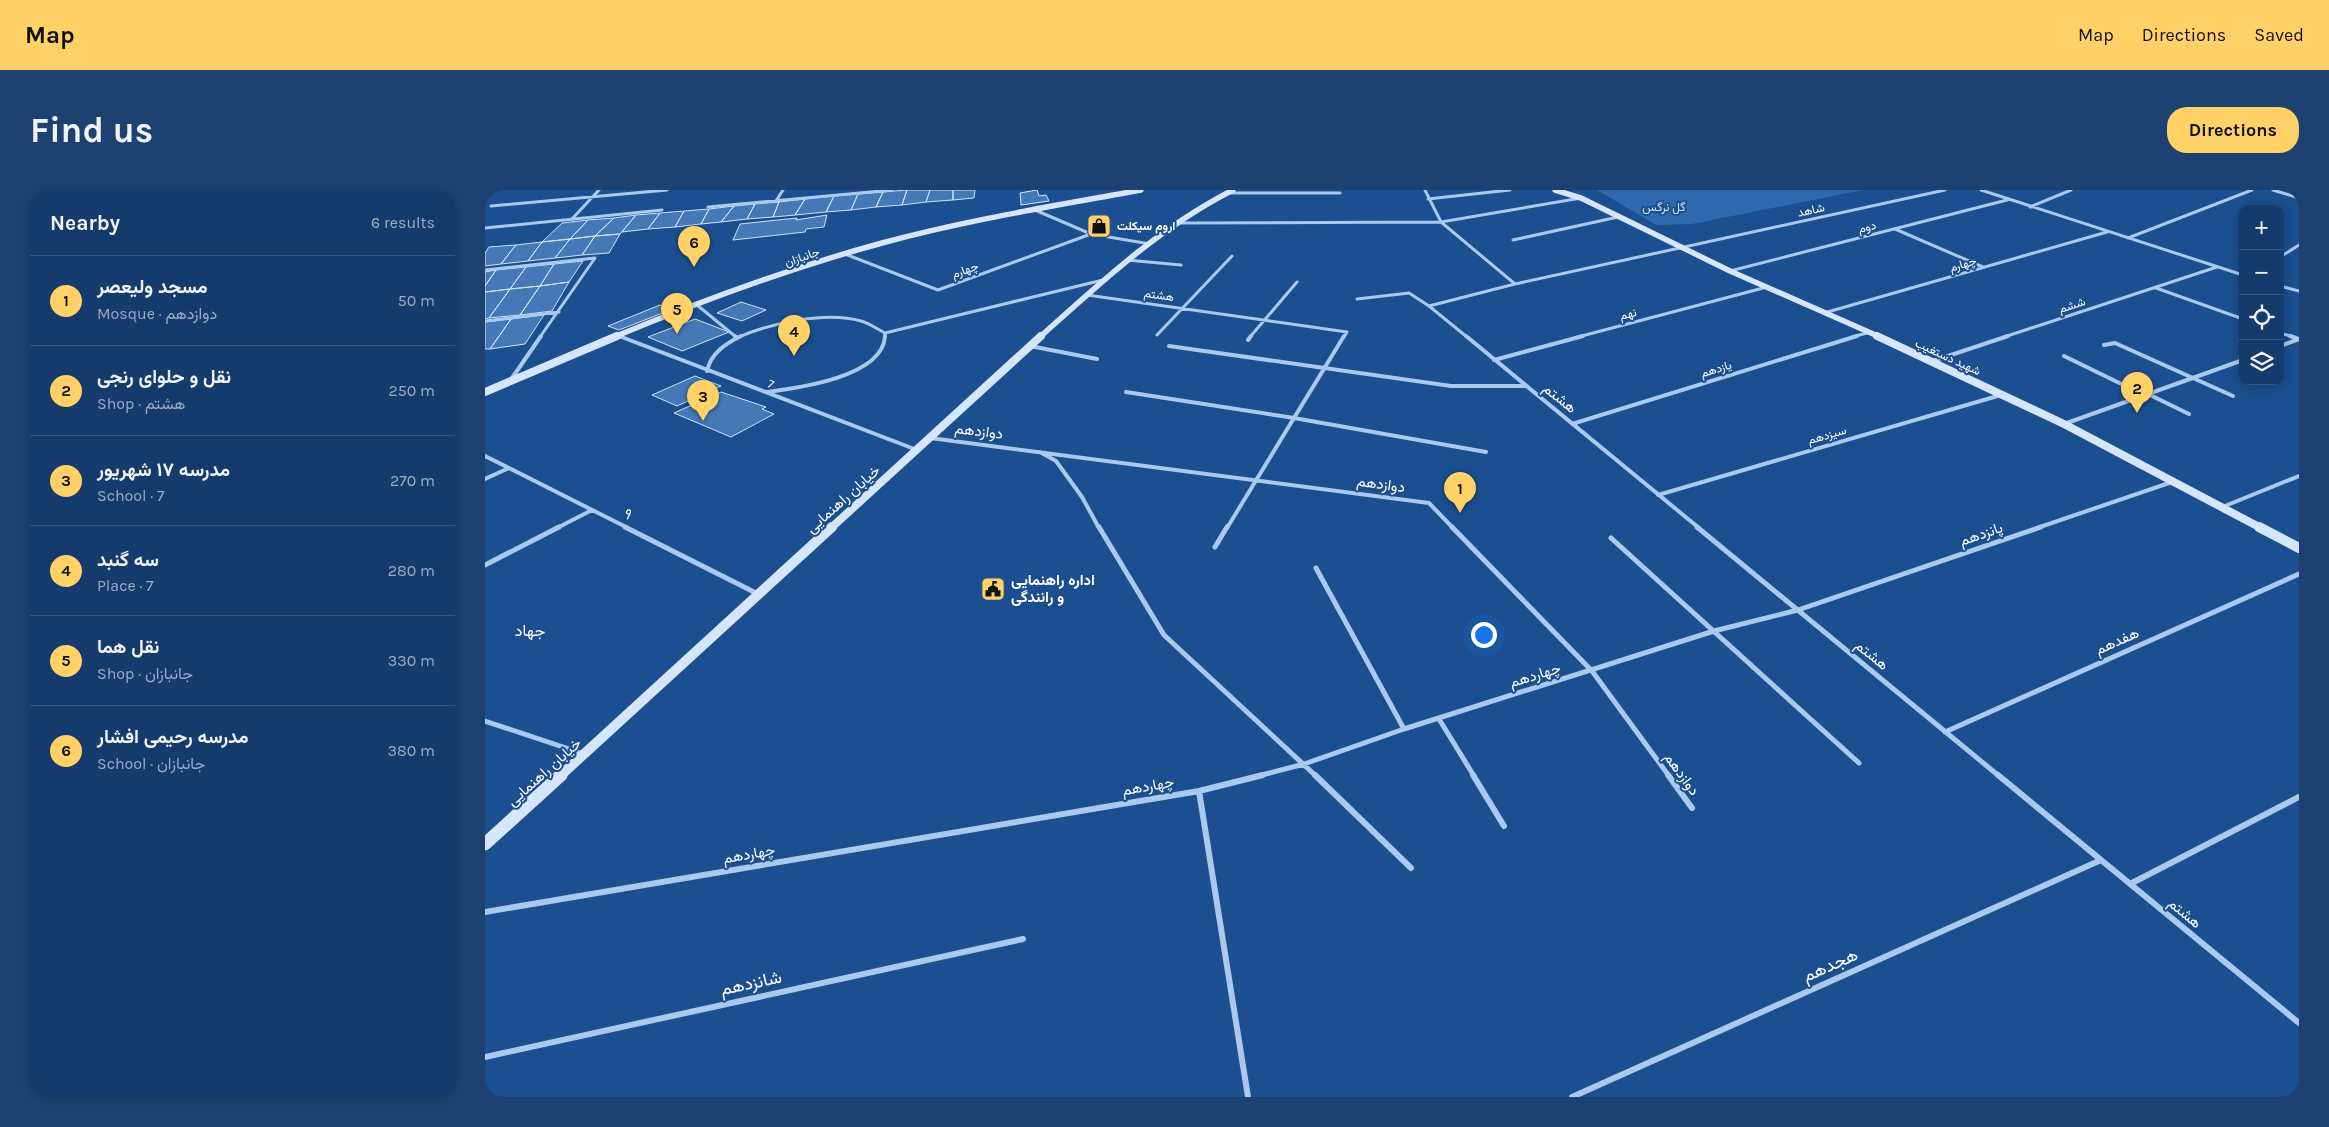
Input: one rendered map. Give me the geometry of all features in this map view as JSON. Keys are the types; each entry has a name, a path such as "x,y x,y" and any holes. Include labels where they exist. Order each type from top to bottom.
{"main road":[{"name":"جانبازان","path":"485,392 697,305 845,254 962,223 1141,190"},
{"path":"1555,190 1581,198"},
{"path":"1575,190 1581,198"},
{"name":"خیابان راهنمایی","path":"485,844 1103,280 1216,194 1230,191"},
{"name":"شهید دستغیب","path":"1581,198 1731,271 1933,361 2063,424 2219,508 2299,548"}],"street":[{"path":"572,219 599,190"},
{"path":"491,206 667,190"},
{"path":"776,201 783,190"},
{"path":"708,207 893,190"},
{"path":"1425,190 1441,222 1515,284"},
{"path":"1428,199 1510,190"},
{"name":"شاهد","path":"1429,306 1515,284 1945,190"},
{"path":"1981,190 2127,239 2239,274"},
{"path":"2029,207 2071,190"},
{"path":"2127,239 2252,190"},
{"path":"2273,190 2299,198"},
{"path":"1230,191 1340,193"},
{"path":"1179,223 1441,222 1581,198"},
{"name":"دوم","path":"1731,271 2007,200"},
{"path":"485,228 662,210"},
{"path":"1035,210 1091,234 1149,244"},
{"path":"1513,240 1617,217"},
{"path":"1894,229 1983,267"},
{"name":"چهارم","path":"1824,312 2107,232"},
{"name":"چهارم","path":"845,254 938,290 1091,234"},
{"path":"2284,254 2299,245"},
{"path":"1157,335 1232,256"},
{"path":"485,270 595,258 510,381"},
{"path":"1127,260 1181,265"},
{"name":"ششم","path":"1933,361 2217,267"},
{"path":"707,371 711,358 722,348 737,338 769,327 813,318 838,318 859,321 885,333 1103,280"},
{"path":"1248,340 1297,282"},
{"name":"نهم","path":"1494,360 1767,287"},
{"path":"2284,287 2299,292"},
{"path":"2155,288 2239,318"},
{"name":"هشتم","path":"1357,299 1409,293 1429,306 2299,1024"},
{"name":"هشتم","path":"1087,295 1347,332 1325,368"},
{"path":"697,305 737,338"},
{"path":"485,321 559,312"},
{"path":"765,393 817,384 857,369 875,357 884,345 885,333"},
{"name":"یازدهم","path":"1571,424 1867,333"},
{"path":"2284,334 2299,339"},
{"name":"7","path":"618,336 917,450"},
{"path":"2284,345 2299,339"},
{"path":"2104,345 2115,342 2233,396"},
{"path":"1031,346 1097,359"},
{"path":"1169,346 1451,386 1526,386"},
{"path":"2064,356 2189,414"},
{"path":"2063,424 2148,396 2239,361"},
{"path":"1215,547 1325,368"},
{"path":"1127,392 1294,418 1485,452"},
{"name":"سیزدهم","path":"1658,495 2002,395"},
{"name":"دوازدهم","path":"930,438 1429,503 1592,671 1692,808"},
{"path":"1037,451 1056,461 1082,497 1117,560 1164,635 1304,764 1411,868"},
{"name":"۹","path":"485,456 759,594"},
{"path":"485,479 509,468"},
{"path":"2219,508 2299,476"},
{"name":"پانزدهم","path":"1798,610 2172,482"},
{"path":"485,565 592,510"},
{"path":"1611,538 1859,763"},
{"path":"1317,568 1404,729"},
{"name":"هفدهم","path":"1945,732 2299,574"},
{"name":"چهاردهم","path":"485,912 1199,791 1304,764 1404,729 1714,632 1798,610"},
{"path":"1439,718 1504,826"},
{"path":"485,721 584,754"},
{"path":"1199,791 1248,1097"},
{"path":"2130,884 2299,797"},
{"name":"هجدهم","path":"1572,1097 2101,860"},
{"name":"شانزدهم","path":"485,1056 1023,939"}],"green space":[{"name":"گل نرگس","path":"1597,190 1863,190 1692,224 1656,225"}],"building":[{"path":"907,190 930,190 926,202 902,205"},
{"path":"907,190 902,205 876,207 883,192"},
{"path":"930,190 953,190 953,200 926,202"},
{"path":"953,190 975,190 974,198 953,200"},
{"path":"1037,190 1039,196 1046,195 1049,201 1021,205 1020,193"},
{"path":"883,192 876,207 851,210 858,194"},
{"path":"858,194 851,210 826,212 834,196"},
{"path":"834,196 826,212 795,215 805,199"},
{"path":"805,199 795,215 773,217 779,202"},
{"path":"779,202 773,217 747,219 755,204"},
{"path":"755,204 747,219 721,222 734,206"},
{"path":"734,206 721,222 701,224 709,209"},
{"path":"709,209 701,224 675,227 684,211"},
{"path":"684,211 675,227 648,229 660,213"},
{"path":"660,213 648,229 622,232 636,215"},
{"path":"636,215 620,234 595,236 614,218"},
{"path":"827,215 824,227 806,229 805,232 733,240 740,224 797,218 796,220"},
{"path":"614,218 595,236 570,239 588,220"},
{"path":"588,220 570,239 542,242 562,223"},
{"path":"620,234 609,253 582,255 595,236"},
{"path":"595,236 582,255 555,258 570,239"},
{"path":"570,239 555,258 528,261 542,242"},
{"path":"542,242 528,261 501,264 516,245"},
{"path":"516,245 501,264 485,266 485,253 489,247"},
{"path":"583,261 569,282 540,286 554,264"},
{"path":"554,264 540,286 510,289 526,267"},
{"path":"526,267 510,289 485,292 485,286 496,270"},
{"path":"496,270 485,286 485,272"},
{"path":"569,282 552,311 520,315 540,286"},
{"path":"540,286 520,315 489,318 510,289"},
{"path":"510,289 489,318 485,319 485,292"},
{"path":"741,302 766,310 742,321 717,313"},
{"path":"660,305 673,309 619,330 608,326"},
{"path":"544,315 525,344 490,349 511,319"},
{"path":"511,319 490,349 485,349 485,322"},
{"path":"695,319 729,332 682,351 648,337"},
{"path":"695,376 721,386 677,406 652,395"},
{"path":"721,392 766,407 762,409 774,414 731,437 674,413"}],"place":[{"name":"اروم سیکلت","path":"1099,226"},
{"name":"مدرسه رحیمی افشار","path":"694,267"},
{"name":"نقل هما","path":"677,334"},
{"name":"سه گنبد","path":"794,356"},
{"name":"نقل و حلوای رنجی","path":"2137,413"},
{"name":"مدرسه ۱۷ شهریور","path":"703,421"},
{"name":"مسجد ولیعصر","path":"1460,513"},
{"name":"اداره راهنمایی و رانندگی","path":"993,589"}],"district":[{"name":"جهاد","path":"530,630"}]}
